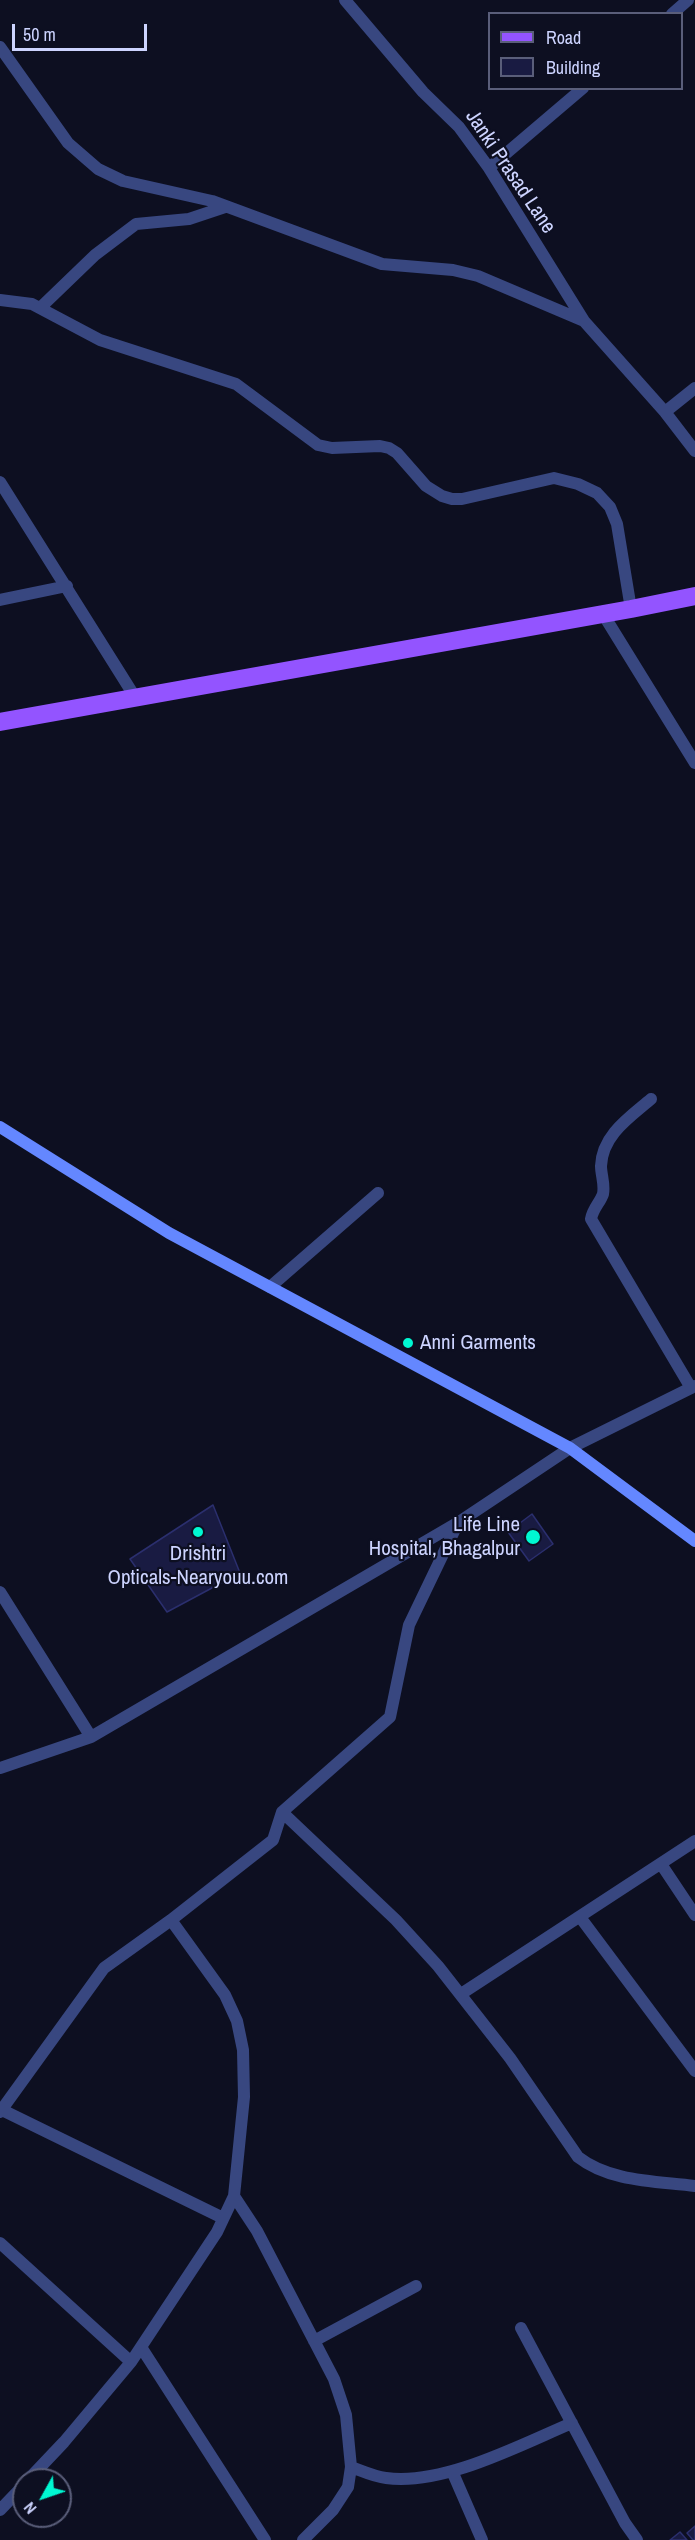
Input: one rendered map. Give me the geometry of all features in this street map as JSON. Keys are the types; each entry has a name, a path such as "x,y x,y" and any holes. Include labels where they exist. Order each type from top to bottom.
{"main road":[{"path":"0,722 695,596"},
{"path":"0,1127 169,1233 570,1448 695,1541"}],"street":[{"name":"Janki Prasad Lane","path":"345,0 423,92 459,127 489,168 584,321 665,412 695,451"},
{"path":"674,12 688,0"},
{"path":"0,47 68,143 98,169 123,181 225,207 382,264 453,270 478,276 584,321"},
{"path":"489,168 581,90"},
{"path":"40,308 94,255 136,224 189,219 225,207"},
{"path":"0,300 32,304 100,340 236,384 318,446 389,448 397,453 426,486 442,496 462,499 554,478 578,484 597,493 610,507 617,524 631,609"},
{"path":"665,412 695,388"},
{"path":"0,482 135,698"},
{"path":"0,600 67,586"},
{"path":"603,614 695,763"},
{"path":"0,1768 91,1737 459,1522 570,1448 693,1387 591,1219 593,1208 603,1195 604,1182 601,1166 609,1139 651,1099"},
{"path":"270,1287 378,1193"},
{"path":"223,2218 1,2111 104,1968 171,1920 273,1840 282,1812 390,1717 409,1625 459,1522"},
{"path":"0,1592 91,1737"},
{"path":"282,1812 396,1920 461,1994 516,2067 578,2157 589,2166 607,2173 695,2186"},
{"path":"461,1994 695,1841"},
{"path":"661,1864 695,1915"},
{"path":"580,1917 695,2071"},
{"path":"39,2468 131,2362 217,2232 234,2196 244,2097 243,2050 237,2021 225,1995 171,1920"},
{"path":"234,2196 257,2231 334,2379 346,2415 351,2467 348,2487 333,2510 303,2540"},
{"path":"0,2243 131,2362"},
{"path":"314,2341 416,2286"},
{"path":"521,2328 625,2523 638,2540"},
{"path":"141,2347 265,2540"},
{"path":"351,2467 386,2478 423,2477 486,2460 572,2423"},
{"path":"452,2471 482,2540"},
{"path":"0,2510 12,2497"}],"building":[{"name":"Drishtri Opticals-Nearyouu.com","path":"213,1505 240,1573 167,1612 130,1559"},
{"path":"532,1514 553,1544 529,1561 508,1532"},
{"path":"695,2526 695,2540 693,2540 687,2533"},
{"path":"680,2532 687,2540 670,2540"}],"place":[{"name":"Anni Garments","path":"408,1343"},
{"name":"Drishtri Opticals-Nearyouu.com","path":"198,1532"},
{"name":"Life Line Hospital, Bhagalpur","path":"533,1537"}]}
